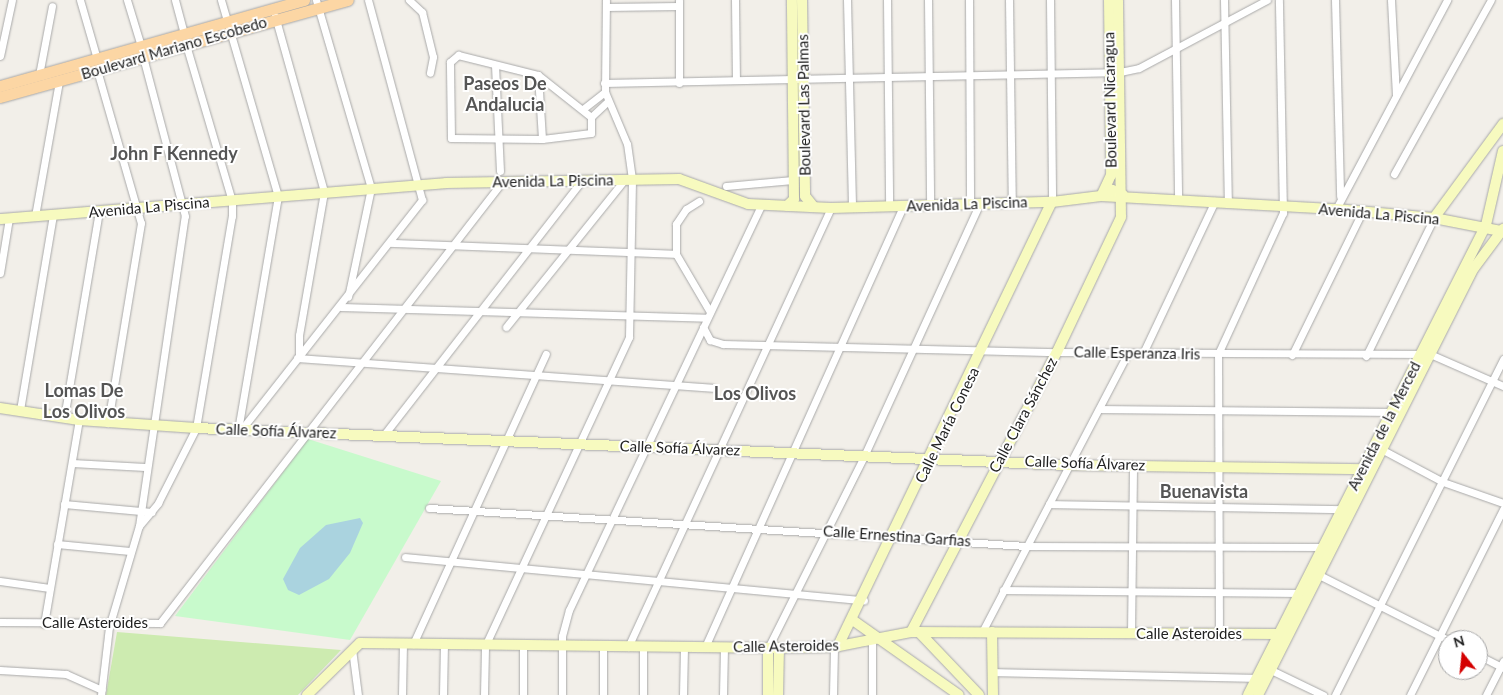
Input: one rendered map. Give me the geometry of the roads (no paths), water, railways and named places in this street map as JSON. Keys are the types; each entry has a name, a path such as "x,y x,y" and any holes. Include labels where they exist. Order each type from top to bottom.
{"main road":[{"name":"Boulevard Mariano Escobedo","path":"274,14 304,0"},
{"name":"Boulevard Mariano Escobedo","path":"0,86 39,75 97,64 274,14 318,4 348,0"},
{"name":"Boulevard Mariano Escobedo","path":"0,97 59,80 97,64"}],"street":[{"path":"0,56 12,0"},
{"path":"80,0 140,208 139,240 108,423"},
{"path":"127,0 185,204 138,510 139,526"},
{"path":"0,670 66,674 101,692 108,626 130,551 139,526 152,512 196,428 232,201 174,0"},
{"path":"221,0 278,196 240,430"},
{"path":"240,430 298,356 341,307 418,209 421,184 368,0"},
{"path":"408,0 422,12 433,57 430,73"},
{"path":"735,0 736,80"},
{"name":"Boulevard Las Palmas","path":"790,203 793,180 792,0"},
{"name":"Boulevard Las Palmas","path":"802,0 806,199"},
{"path":"847,0 852,208"},
{"path":"887,0 890,76 889,207"},
{"path":"928,0 930,205"},
{"path":"768,695 777,635 915,346 975,203 970,0"},
{"path":"1009,0 1012,203"},
{"path":"1050,0 1052,202"},
{"name":"Boulevard Nicaragua","path":"1109,0 1123,195"},
{"name":"Boulevard Nicaragua","path":"1101,196 1111,175 1118,0"},
{"path":"1175,0 1178,198"},
{"path":"1224,0 1228,202"},
{"path":"604,83 679,83 849,77 1115,72 1139,68 1267,0"},
{"path":"1219,634 1217,507 1218,354 1281,223 1284,206 1279,0"},
{"path":"1336,0 1340,196"},
{"path":"1391,0 1396,95"},
{"path":"1336,209 1340,196 1447,0"},
{"path":"1394,174 1491,0"},
{"path":"484,695 485,646 576,443 627,344 630,250 627,144 605,92 606,4 679,3 679,83"},
{"path":"318,4 371,188 348,298"},
{"path":"39,75 52,6"},
{"path":"274,14 324,192 299,334 298,356"},
{"path":"460,56 538,75 591,117 593,130 587,136 542,139 454,139 448,129 451,59 460,56"},
{"path":"495,65 500,171"},
{"path":"538,75 542,139"},
{"path":"35,216 59,80"},
{"path":"583,109 605,92"},
{"path":"591,117 608,101"},
{"path":"1366,356 1434,218 1503,124"},
{"name":"Avenida de la Merced","path":"1258,695 1381,449 1486,225 1503,151"},
{"path":"506,327 565,250 628,180"},
{"name":"Avenida La Piscina","path":"4,218 232,201 421,184 689,180 731,200 761,206 790,203 814,207 852,208 1052,202 1101,196 1112,190 1123,195 1215,200 1434,218 1486,225 1502,230"},
{"path":"726,186 793,180"},
{"path":"308,432 364,363 502,182"},
{"path":"383,436 484,310 580,183"},
{"name":"Calle Clara Sánchez","path":"915,632 998,460 1057,352 1119,224 1123,195"},
{"path":"790,203 806,199 814,207"},
{"path":"699,200 678,218 676,254 709,315"},
{"path":"1144,353 1215,200"},
{"name":"Calle María Conesa","path":"836,647 854,620 864,600 893,535 983,351 1052,202"},
{"path":"562,695 562,647 567,615 761,206"},
{"path":"705,647 756,527 842,345 904,206"},
{"path":"628,647 831,208"},
{"path":"64,418 99,211"},
{"path":"1292,355 1362,212"},
{"path":"20,410 53,215"},
{"path":"0,273 4,218"},
{"name":"Avenida de la Merced","path":"1248,695 1279,634 1296,593 1391,412 1474,268 1502,230"},
{"path":"391,243 454,247 630,250 676,254"},
{"path":"341,307 484,310 516,314 709,315"},
{"name":"Calle Esperanza Iris","path":"703,328 718,344 769,343 915,346 983,351 1366,356 1425,354"},
{"path":"993,695 993,672 987,632 1003,590 1128,353"},
{"path":"402,695 408,644 451,562 546,354"},
{"path":"1425,354 1493,380 1503,386"},
{"path":"298,356 364,363 608,379 712,388"},
{"path":"1335,695 1378,604 1443,482 1503,359"},
{"name":"Calle Sofía Álvarez","path":"0,408 108,423 240,430 718,450 865,454 1069,465 1132,464 1362,468"},
{"path":"1100,408 1391,412"},
{"path":"44,624 79,420"},
{"name":"Calle Asteroides","path":"0,622 108,626 160,624 308,432"},
{"path":"1381,449 1443,482 1503,503"},
{"path":"72,463 145,468"},
{"path":"1131,633 1129,592 1132,464"},
{"path":"64,504 152,512"},
{"path":"1049,504 1341,509"},
{"name":"Calle Ernestina Garfias","path":"429,508 893,535 1026,546 1320,547"},
{"path":"1441,630 1503,509"},
{"path":"57,544 130,551"},
{"path":"405,557 661,578 864,600"},
{"path":"1317,574 1438,635 1410,695"},
{"path":"0,581 50,588"},
{"path":"1003,590 1296,593"},
{"path":"854,620 959,695"},
{"path":"915,632 979,695"},
{"name":"Calle Asteroides","path":"352,646 408,644 523,647 774,648 836,647 876,637 915,632 1279,634"},
{"path":"872,695 876,637"},
{"path":"443,695 444,645"},
{"path":"307,695 352,646"},
{"path":"352,646 358,695"},
{"path":"523,647 523,695"},
{"path":"603,647 603,695"},
{"path":"643,647 643,695"},
{"path":"683,695 684,647"},
{"path":"833,695 836,647"},
{"path":"723,695 724,648"},
{"path":"774,648 778,695"},
{"path":"1486,695 1502,665 1488,659"},
{"path":"1270,670 1324,695"},
{"path":"993,672 1256,678"}],"water":[{"path":"360,518 363,523 350,553 329,579 299,595 288,590 283,579 300,548 326,525"}],"district":[{"name":"Paseos De Andalucia","path":"505,94"},
{"name":"John F Kennedy","path":"174,153"},
{"name":"Los Olivos","path":"755,393"},
{"name":"Lomas De Los Olivos","path":"84,401"},
{"name":"Buenavista","path":"1204,491"}]}
